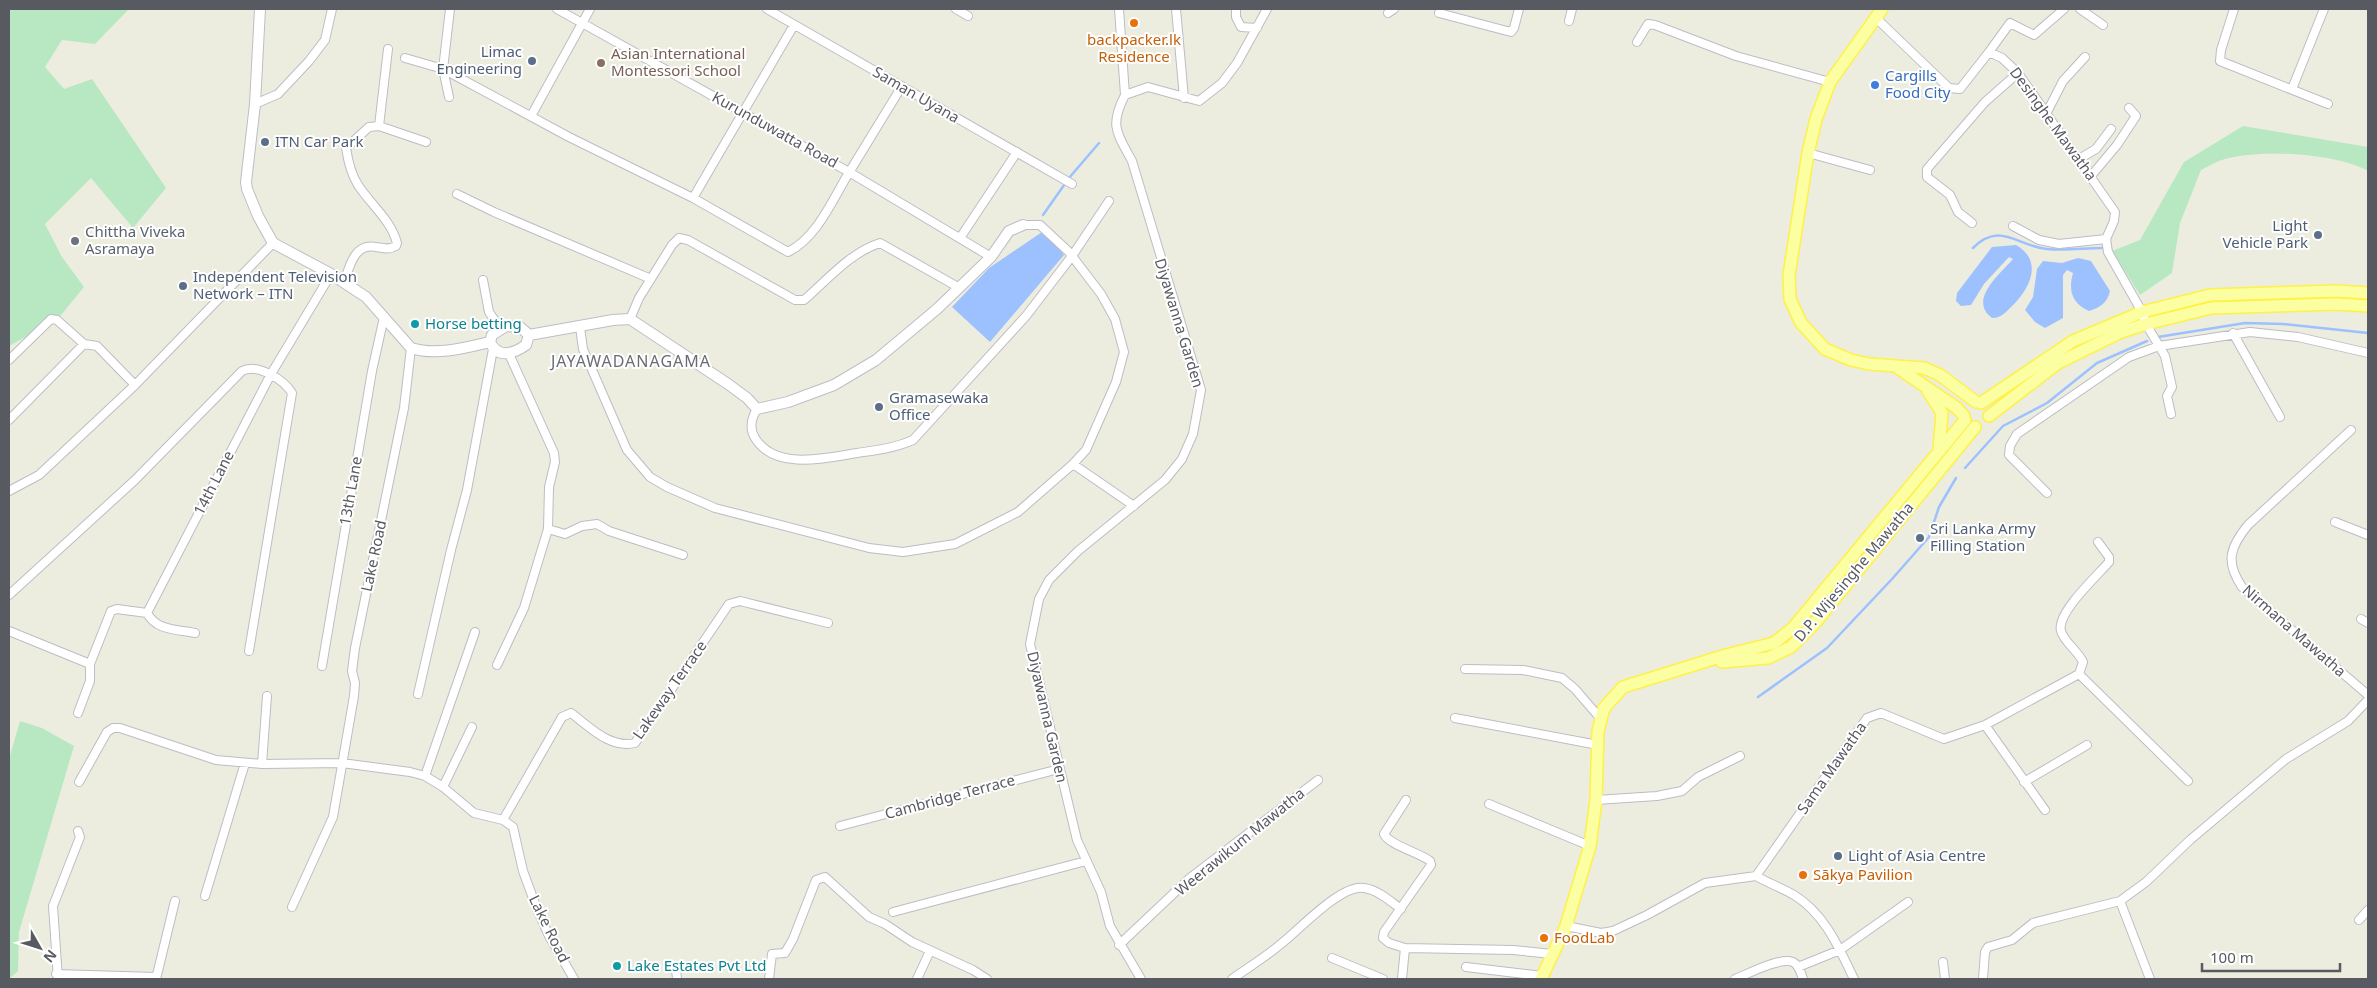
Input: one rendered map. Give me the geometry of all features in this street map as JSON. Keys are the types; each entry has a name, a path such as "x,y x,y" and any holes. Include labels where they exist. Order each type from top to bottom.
{"main road":[{"path":"1879,14 1851,50 1830,82 1816,120 1808,153 1789,275 1790,299 1802,323 1825,349 1851,360 1898,368 1908,366 1924,368 1940,375 1979,402 1987,408 1988,416"},
{"path":"1964,418 1966,408 1979,402 2073,341 2142,312 2210,295 2336,291 2368,293"},
{"path":"1898,368 1957,408 1964,418 1975,427 1982,425 1988,416 2058,363 2122,332 2146,324 2211,308 2336,304 2368,306"},
{"path":"1924,386 1942,413 1939,452"},
{"name":"D.P. Wijesinghe Mawatha","path":"1541,978 1566,926 1590,846 1596,800 1598,731 1604,708 1623,687 1774,643 1793,628 1939,452 1964,418"},
{"name":"D.P. Wijesinghe Mawatha","path":"1702,664 1768,658 1791,647 1815,623 1975,427"}],"street":[{"path":"260,9 255,104 247,189 274,243 331,274 366,297 411,348 421,351 438,351 492,345"},
{"path":"449,97 443,69 450,9"},
{"name":"Kurunduwatta Road","path":"557,9 914,209 991,257"},
{"path":"531,116 590,9"},
{"name":"Saman Uyana","path":"767,9 1069,182"},
{"path":"956,9 968,16"},
{"path":"1119,9 1125,95 1148,87 1199,101 1222,83 1237,63 1267,9"},
{"path":"1176,9 1184,98"},
{"path":"1236,9 1241,27 1257,28"},
{"path":"1439,13 1511,32 1514,28 1519,9"},
{"path":"1569,21 1572,9"},
{"path":"1879,14 1949,88 1960,89 2010,23 2034,35 2064,9"},
{"path":"2080,9 2103,25"},
{"path":"2234,9 2221,50 2220,62 2328,104"},
{"path":"2292,90 2324,9"},
{"path":"255,104 278,94 310,61 325,40 333,10"},
{"path":"1637,42 1648,24 1655,25 1736,56 1830,82"},
{"path":"693,198 794,25"},
{"path":"379,126 388,49"},
{"name":"Desinghe Mawatha","path":"1989,52 2002,58 2018,73 2092,176 2115,212 2114,221 2106,239"},
{"path":"2046,114 2063,81 2085,57"},
{"path":"405,58 443,69 693,198 788,252 798,248 825,214 902,86"},
{"path":"1972,223 1958,212 1950,195 1927,177 1927,169 1986,102 2018,73"},
{"name":"Diyawanna Garden","path":"1125,95 1119,107 1115,129 1132,161 1201,390 1193,434 1182,459 1166,480 1078,551 1049,580 1039,599 1030,644 1077,840 1101,892 1110,926 1119,945 1141,979"},
{"path":"2092,176 2118,145 2136,116 2129,108"},
{"path":"344,282 354,255 361,248 370,246 390,249 396,246 397,243 393,230 357,184 348,162 346,148 369,127 379,126 426,142"},
{"path":"2080,159 2096,149 2111,129"},
{"path":"960,238 1017,152"},
{"path":"1808,153 1870,170"},
{"path":"457,194 528,227 651,279"},
{"path":"580,327 583,349 592,373 627,450 650,477 667,488 715,508 860,545 903,552 955,544 1018,512 1073,464 1086,450 1116,382 1124,352 1115,319 1100,294 1072,256 1040,224 1023,225 1009,232 991,257 906,336 856,374 811,394 757,410 752,418 752,432 758,443 775,454 792,459 814,460 898,446 913,440 1026,316 1072,256 1109,201"},
{"path":"2014,226 2039,240 2058,244 2106,239 2108,252 2165,356 2172,387 2167,396 2171,414"},
{"path":"630,318 651,279 672,245 679,238 688,240 795,300 804,300 854,258 880,242 958,287"},
{"path":"9,490 39,475 135,385 274,243"},
{"name":"14th Lane","path":"147,613 271,374 331,274"},
{"path":"483,280 488,312 500,328"},
{"name":"13th Lane","path":"322,666 372,371 384,317"},
{"path":"418,694 451,550 468,490 492,345 492,335 500,328 506,326 520,327 530,335 630,318 728,384 747,398 757,410"},
{"path":"9,360 51,319 57,320 84,344 97,346 135,385"},
{"path":"2047,493 2010,455 2010,446 2017,434 2129,357 2159,346 2233,333 2250,332 2298,338 2368,353"},
{"path":"2233,333 2280,417"},
{"path":"492,345 500,353 510,354 526,345 530,335"},
{"path":"9,420 84,344"},
{"name":"Lake Road","path":"292,907 333,817 356,683 352,671 355,648 404,408 411,348"},
{"path":"498,665 524,608 548,529 548,487 555,462 554,453 510,354"},
{"path":"9,595 135,480 242,371 248,368 271,374 292,394 249,651"},
{"name":"Nirmana Mawatha","path":"2351,430 2248,525 2235,540 2231,558 2233,574 2242,587 2368,695"},
{"path":"1073,464 1134,506"},
{"path":"2336,522 2368,535"},
{"path":"548,529 565,534 582,526 597,524 609,531 683,555"},
{"path":"2098,542 2109,557 2110,562 2063,616 2060,625 2064,636 2083,662 2079,674 2188,781"},
{"name":"Lakeway Terrace","path":"503,820 562,717 566,714 571,713 611,742 624,745 635,743 729,604 740,601 828,623"},
{"path":"78,713 90,681 90,664 111,611 117,609 147,613 152,623 161,627 195,633"},
{"path":"9,631 90,664"},
{"path":"425,776 475,632"},
{"path":"1465,668 1523,670 1562,678 1575,689 1600,718"},
{"name":"Sama Mawatha","path":"1756,876 1867,718 1881,713 1944,739 1985,725 2079,674"},
{"path":"262,764 267,696"},
{"path":"1983,979 1984,952 1988,947 2012,940 2033,923 2120,901 2146,882 2190,840 2286,760 2348,721 2368,700"},
{"path":"1455,718 1598,745"},
{"path":"1985,725 2045,810"},
{"path":"443,787 472,727"},
{"path":"78,782 107,732 113,728 128,730 216,760 262,764 342,763 410,772 425,776 443,787 474,812 503,820"},
{"path":"2024,782 2087,745"},
{"path":"1596,800 1657,796 1682,790 1698,777 1740,756"},
{"path":"205,896 245,763"},
{"name":"Cambridge Terrace","path":"840,826 1059,769"},
{"name":"Weerawikum Mawatha","path":"1119,945 1190,878 1318,780"},
{"path":"1406,800 1384,834 1392,841 1425,856 1430,860 1431,865 1384,932 1383,938 1389,943 1405,948 1513,950 1552,954"},
{"path":"1490,804 1590,846"},
{"name":"Lake Road","path":"503,820 513,827 523,871 536,909 574,979"},
{"path":"78,831 80,837 53,906 57,976 156,978 175,901"},
{"path":"893,912 1086,861"},
{"path":"1566,926 1601,933 1613,931 1647,915 1705,882 1756,876 1794,896 1814,911 1831,933 1854,979"},
{"path":"769,979 772,954 785,953 793,939 816,880 826,878 869,917 912,942 973,970 986,979"},
{"path":"1232,979 1282,943 1321,908 1348,892 1363,887 1380,894 1401,909"},
{"path":"2120,901 2150,979"},
{"path":"1798,967 1840,950 1908,902"},
{"path":"2359,920 2368,910"},
{"path":"1402,979 1405,948"},
{"path":"917,979 930,951"},
{"path":"1332,958 1382,979"},
{"path":"1735,979 1780,961 1793,962 1798,967 1803,979"},
{"path":"1943,962 1945,979"},
{"path":"1466,967 1541,978"},
{"path":"676,969 677,979"}],"green space":[{"path":"9,9 129,9 95,44 62,40 45,67 64,89 92,79 166,188 133,228 91,178 45,224 62,257 84,287 57,320 9,346"},
{"path":"2243,126 2368,147 2368,171 2337,160 2278,154 2258,154 2225,159 2201,170 2180,223 2172,273 2140,295 2112,251 2140,240 2184,162"},
{"path":"20,721 42,728 74,746 19,932 18,971 9,979 9,759"}],"water":[{"path":"1042,232 1055,242 1064,255 990,342 952,307 989,268"},
{"path":"2016,245 2025,252 2030,259 2032,267 2028,284 2018,300 2005,313 1995,318 1992,318 1985,311 1983,303 1988,288 2013,259 2009,257 1984,284 1971,305 1961,306 1956,301 1957,293 1992,247"},
{"path":"2078,258 2091,261 2110,291 2107,299 2100,306 2089,311 2083,308 2073,296 2071,285 2073,273 2067,270 2063,275 2063,318 2045,328 2035,322 2025,310 2033,297 2037,269 2043,261 2062,263"}],"waterway":[{"path":"1043,215 1069,178 1099,143"},
{"path":"1973,248 1992,236 2009,237 2047,249 2102,248"},
{"path":"2158,337 2245,323 2283,324 2368,333"},
{"path":"1965,468 2003,426 2047,403 2097,363 2147,341"},
{"path":"1758,697 1827,648 1892,579 1929,537 1939,507 1956,478"}],"place":[{"name":"backpacker.lk Residence","path":"1134,23"},
{"name":"Limac Engineering","path":"532,61"},
{"name":"Asian International Montessori School","path":"601,63"},
{"name":"Cargills Food City","path":"1875,85"},
{"name":"ITN Car Park","path":"265,142"},
{"name":"Light Vehicle Park","path":"2318,235"},
{"name":"Chittha Viveka Asramaya","path":"75,241"},
{"name":"Independent Television Network – ITN","path":"183,286"},
{"name":"Horse betting","path":"415,324"},
{"name":"Gramasewaka Office","path":"879,407"},
{"name":"Sri Lanka Army Filling Station","path":"1920,538"},
{"name":"Light of Asia Centre","path":"1838,856"},
{"name":"Sākya Pavilion","path":"1803,875"},
{"name":"FoodLab","path":"1544,938"},
{"name":"Lake Estates Pvt Ltd","path":"617,966"}],"district":[{"name":"JAYAWADANAGAMA","path":"631,361"}]}
